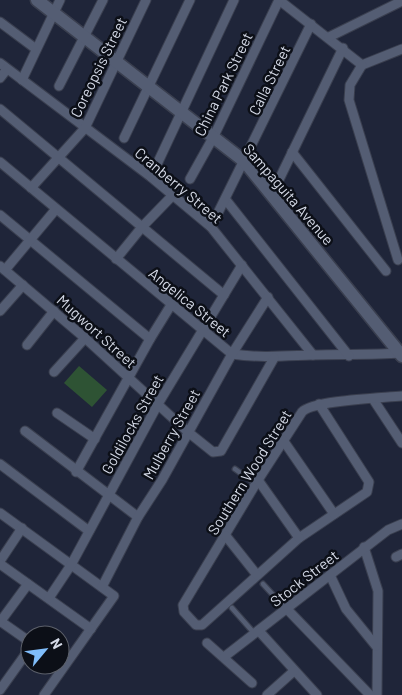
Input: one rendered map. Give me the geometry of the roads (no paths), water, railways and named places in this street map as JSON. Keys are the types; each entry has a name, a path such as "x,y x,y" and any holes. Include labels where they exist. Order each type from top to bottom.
{"main road":[{"name":"Sampaguita Avenue","path":"37,0 244,161 401,355"}],"street":[{"path":"22,80 60,0"},
{"path":"59,86 103,0"},
{"name":"Coreopsis Street","path":"31,188 85,128 146,0"},
{"path":"124,138 190,0"},
{"path":"151,177 180,111 234,0"},
{"path":"279,0 343,48 362,65"},
{"name":"China Park Street","path":"190,179 214,136 279,0"},
{"path":"329,38 388,3 402,1"},
{"path":"0,22 36,49"},
{"name":"Calla Street","path":"211,228 311,24"},
{"path":"272,194 343,48"},
{"path":"398,260 349,100 350,85 362,65 402,49"},
{"path":"0,78 4,66"},
{"name":"Cranberry Street","path":"4,66 151,177 211,228 313,355"},
{"path":"0,109 224,295"},
{"path":"292,152 386,271"},
{"name":"Angelica Street","path":"0,162 232,354 274,358 313,355 401,355"},
{"path":"116,259 142,228 173,196"},
{"path":"226,200 349,356"},
{"path":"3,268 30,241 56,210"},
{"path":"0,215 150,339"},
{"name":"Goldilocks Street","path":"48,598 71,565 158,404 242,265"},
{"name":"Mugwort Street","path":"3,268 85,338 188,432 214,452 221,450 274,358"},
{"path":"0,311 23,285"},
{"name":"Mulberry Street","path":"102,588 138,518 162,480 232,354 268,297"},
{"path":"76,472 171,305"},
{"path":"27,345 54,311"},
{"path":"54,372 85,338"},
{"name":"Southern Wood Street","path":"257,575 202,625 196,624 182,608 283,440 306,408 319,404 402,396"},
{"path":"373,399 402,443"},
{"path":"226,536 257,575 299,538 367,492 369,482 319,404"},
{"path":"56,413 95,439"},
{"path":"25,431 138,518"},
{"path":"283,440 334,514"},
{"path":"0,464 89,531"},
{"path":"257,482 299,538"},
{"path":"0,512 114,596 92,628 70,654"},
{"name":"Stock Street","path":"224,657 364,547 393,526 401,527"},
{"path":"22,528 0,562 28,584 92,628"},
{"path":"364,547 378,591 376,695"},
{"path":"330,575 346,609 376,646"},
{"path":"20,635 0,622 28,584"},
{"path":"287,609 370,695"},
{"path":"257,632 317,695"},
{"path":"207,643 252,683"},
{"path":"0,690 20,662"},
{"path":"267,695 294,671"},
{"path":"44,695 56,675"}],"lane":[{"path":"235,470 257,482"},
{"path":"263,584 287,609"},
{"path":"232,608 257,632"}]}
